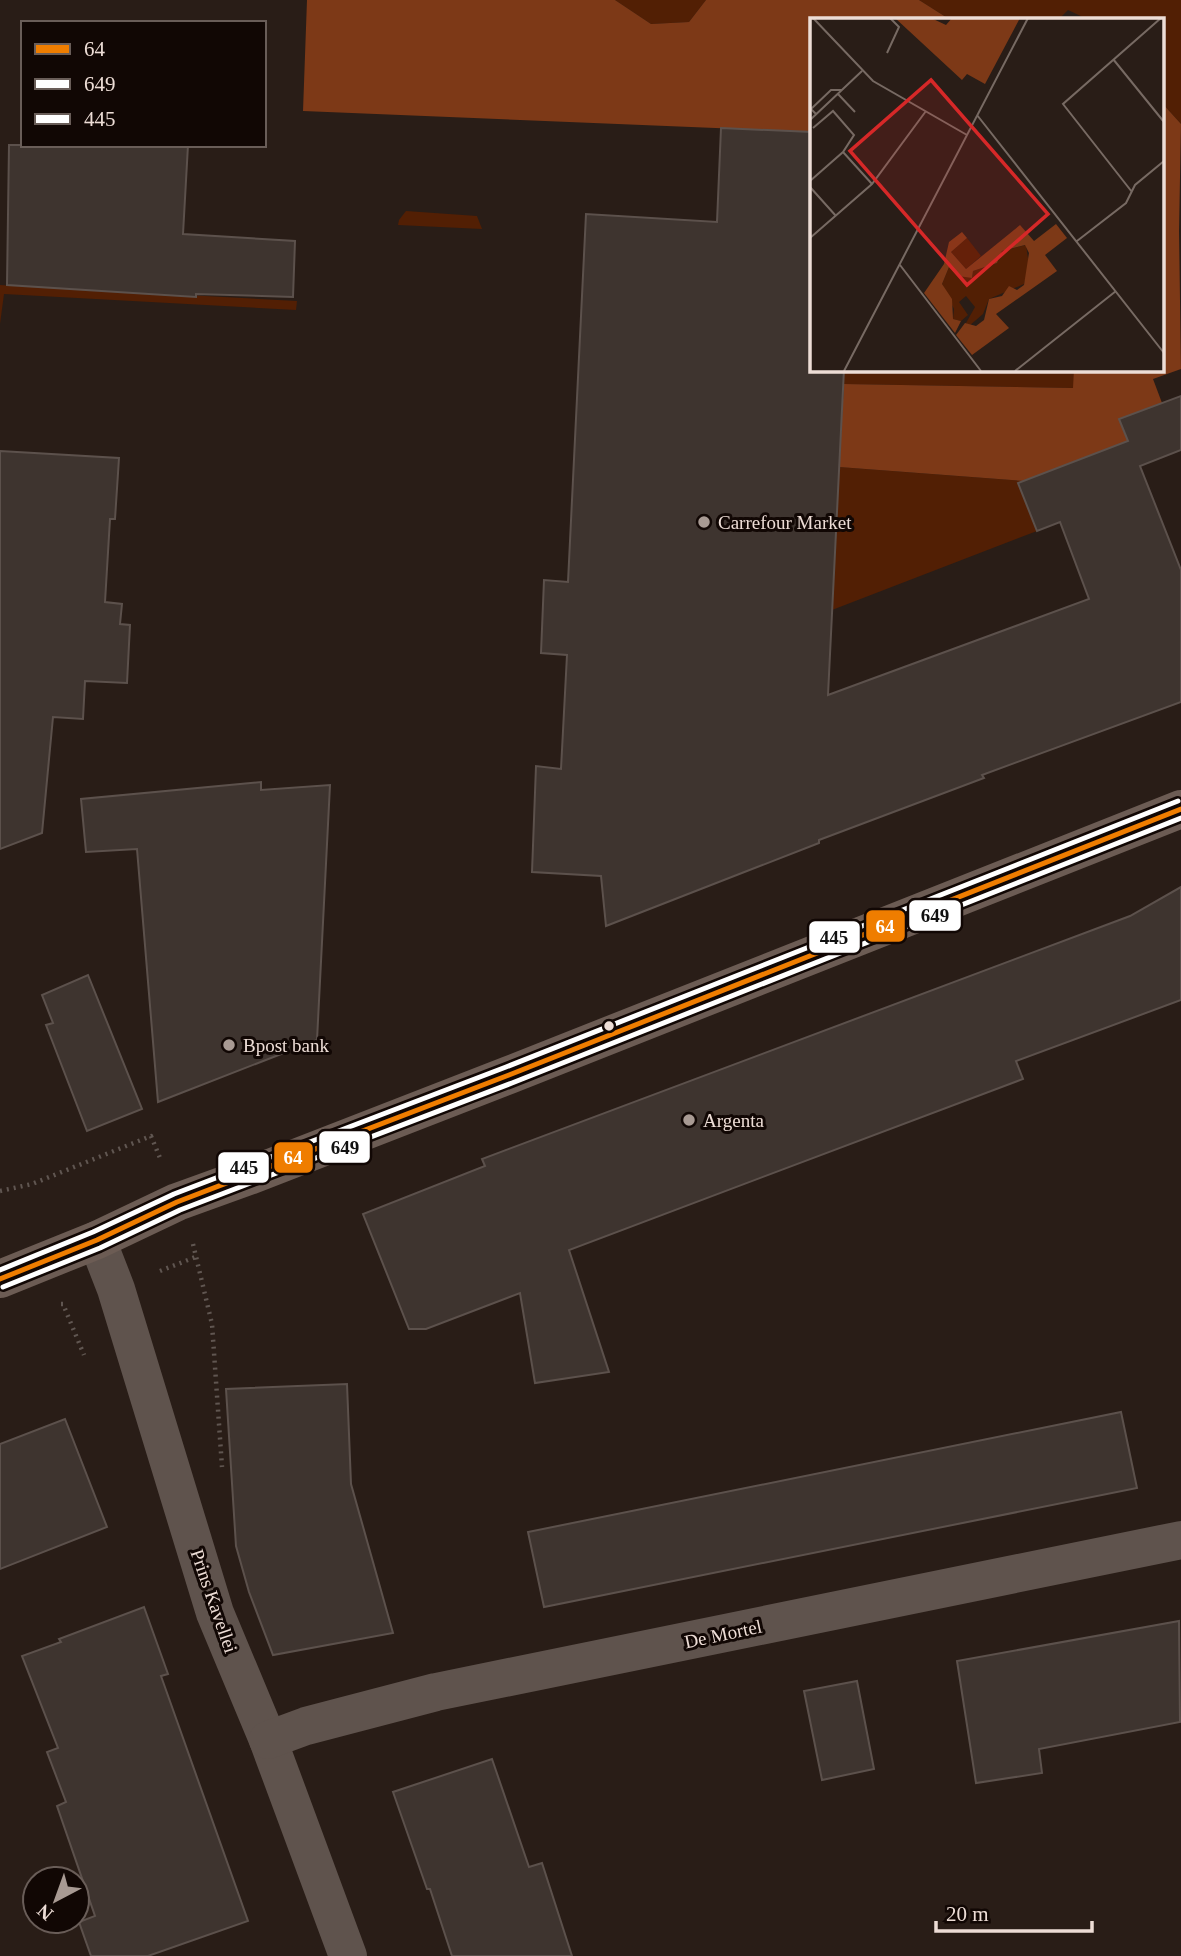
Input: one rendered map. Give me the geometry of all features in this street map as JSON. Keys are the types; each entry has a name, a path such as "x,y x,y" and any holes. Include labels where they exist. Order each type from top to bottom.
{"main road":[{"path":"0,1279 97,1240 177,1202 249,1177 1181,809"}],"street":[{"name":"Prins Kavellei","path":"97,1240 116,1289 215,1613 268,1740 348,1956"},
{"name":"De Mortel","path":"268,1740 306,1726 436,1692 1181,1540"}],"path":[{"path":"0,1191 32,1184 151,1136"},
{"path":"198,1256 212,1324 223,1477"}],"shaded area":[{"path":"307,0 615,0 651,24 689,22 706,0 919,0 947,18 810,18 810,132 303,111"},
{"path":"615,0 706,0 689,22 651,24"},
{"path":"919,0 1181,0 1181,124 1164,105 1164,18 1085,18 1068,10 1060,18 947,18"},
{"path":"1164,105 1181,124 1181,369 1153,379 1162,403 1119,419 1128,441 1023,481 839,467 844,384 1073,388 1074,371 1164,371"},
{"path":"406,211 477,216 482,229 398,225"},
{"path":"0,285 297,301 296,310 4,294 0,324"},
{"path":"844,371 1074,371 1074,388 844,384"},
{"path":"839,467 1023,481 1022,492 1037,531 832,610"}],"building":[{"name":"Carrefour Market","path":"721,128 810,132 810,371 844,371 828,695 1089,599 1060,522 1037,531 1018,483 1128,441 1119,419 1181,396 1181,450 1140,466 1181,570 1181,702 982,775 984,778 819,840 819,843 606,926 601,876 532,872 536,766 561,769 567,655 541,653 544,580 568,582 586,214 717,222"},
{"path":"9,145 188,147 183,234 295,241 293,297 196,294 196,297 7,285"},
{"path":"0,451 119,458 115,519 110,519 105,602 122,604 120,624 130,625 127,683 85,681 83,719 53,717 42,833 0,849"},
{"path":"261,782 261,790 330,785 317,1040 158,1102 137,849 86,852 81,799"},
{"path":"1181,887 1181,1000 1016,1061 1023,1079 569,1250 609,1372 535,1383 520,1293 426,1329 409,1329 363,1214 485,1166 482,1159 1130,916"},
{"path":"88,975 142,1109 87,1131 46,1025 53,1023 42,995"},
{"path":"347,1384 351,1484 393,1633 273,1655 249,1592 236,1546 226,1389"},
{"path":"1121,1412 1137,1488 544,1607 528,1532"},
{"path":"65,1419 107,1527 0,1569 0,1444"},
{"path":"144,1607 168,1674 161,1676 248,1921 148,1956 91,1956 84,1935 91,1935 91,1918 95,1916 91,1904 91,1865 77,1865 57,1806 66,1802 47,1752 58,1748 22,1656 61,1642 59,1639"},
{"path":"1179,1621 1180,1722 1039,1749 1042,1773 976,1783 957,1661"},
{"path":"857,1681 874,1769 822,1780 804,1691"},
{"path":"492,1759 529,1867 542,1863 572,1956 452,1956 393,1792"}],"transit line":[{"name":"445","path":"0,1270 93,1232 174,1194 506,1067 1178,801"},
{"name":"64","path":"0,1279 97,1240 177,1202 509,1075 1181,809"},
{"name":"649","path":"3,1287 100,1248 180,1210 512,1083 1181,818"}],"place":[{"name":"Carrefour Market","path":"704,522"},
{"name":"Bpost bank","path":"229,1045"},
{"name":"Argenta","path":"689,1120"}]}
